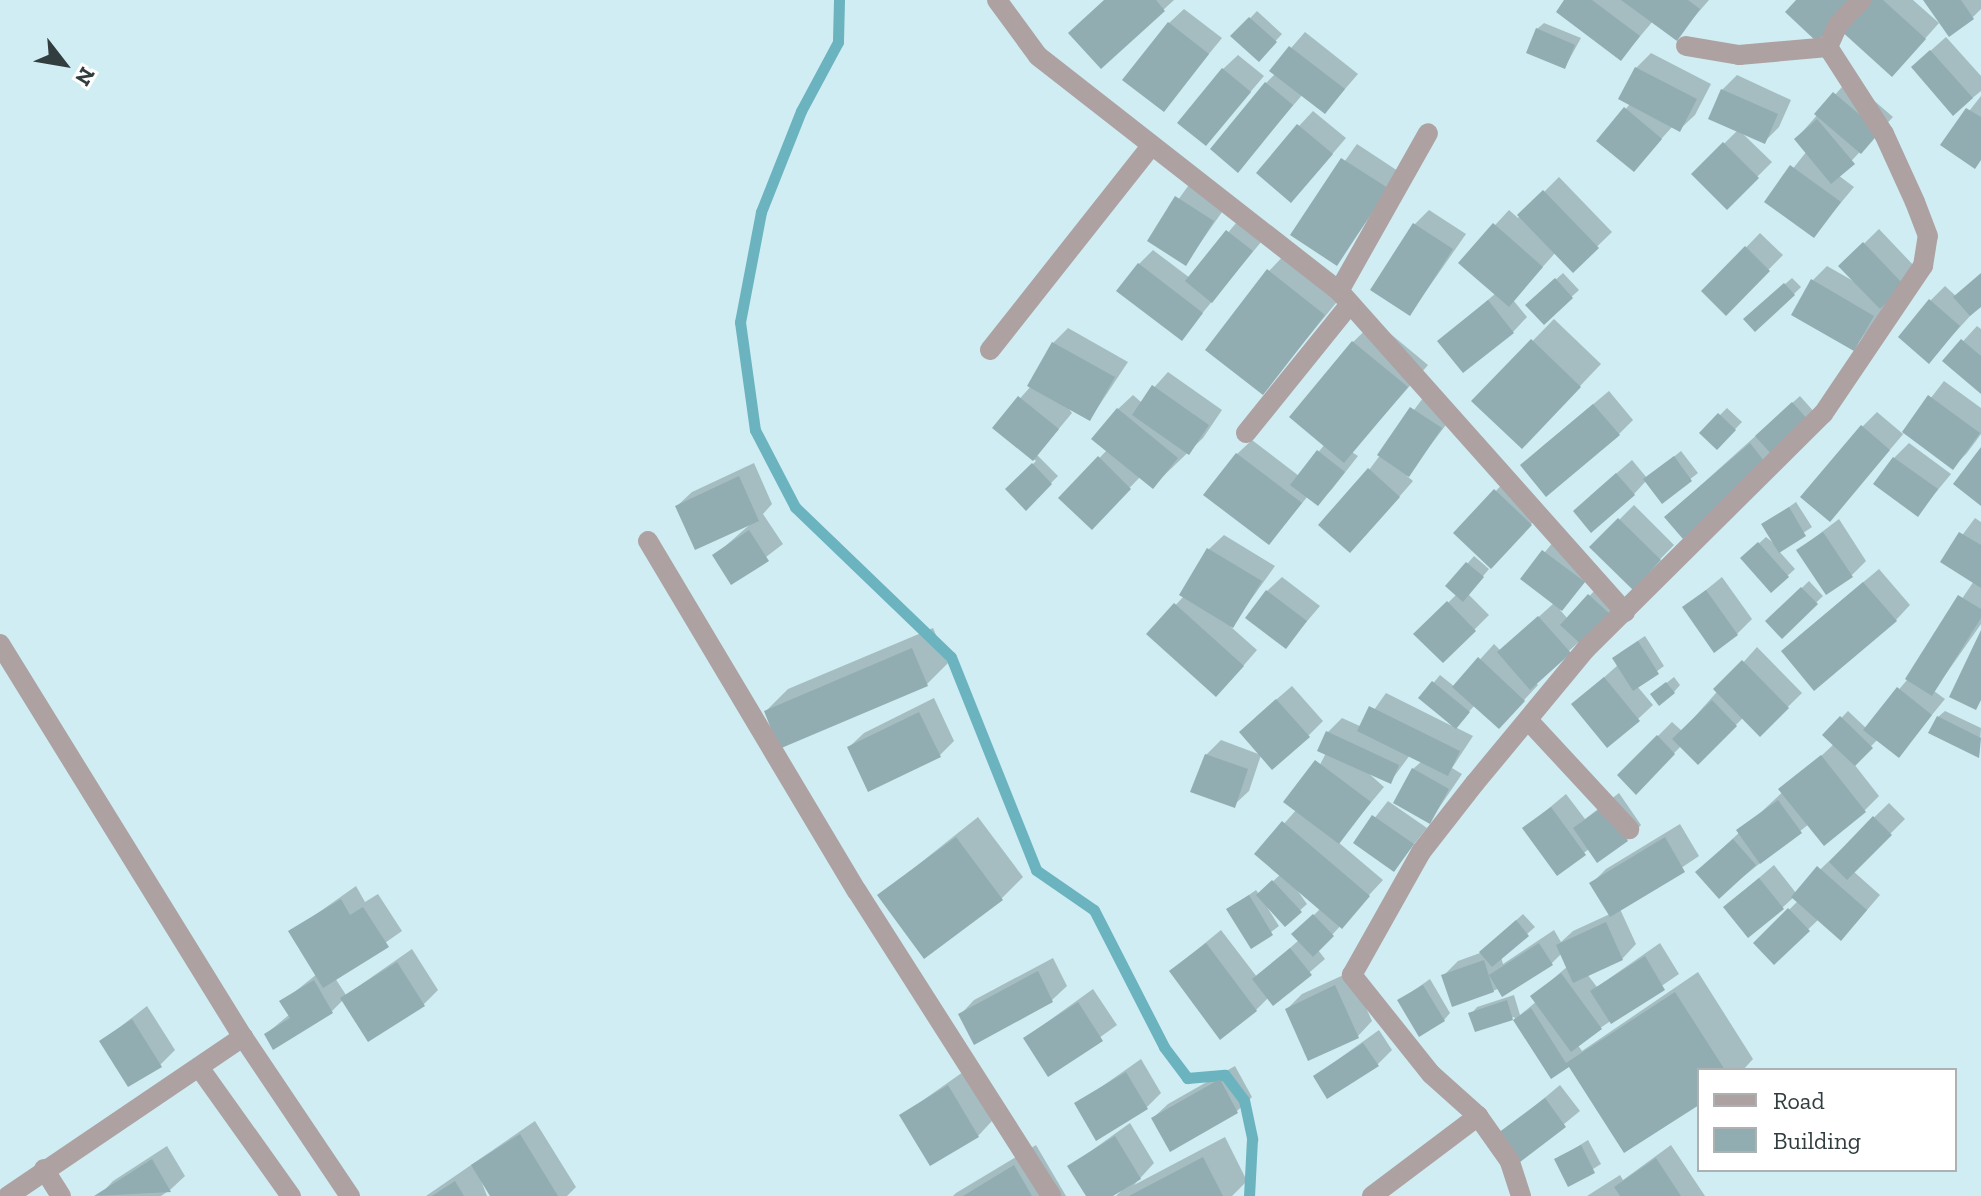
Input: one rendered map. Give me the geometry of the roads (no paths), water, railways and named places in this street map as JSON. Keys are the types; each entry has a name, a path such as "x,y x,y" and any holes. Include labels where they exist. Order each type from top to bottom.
{"street":[{"path":"997,0 1038,56 1344,297 1625,612"},
{"path":"1828,47 1838,25 1861,0"},
{"path":"1686,46 1739,55 1828,47"},
{"path":"1521,1196 1509,1160 1478,1116 1431,1074 1352,975 1421,852 1528,720 1625,612 1823,414 1923,266 1928,236 1915,202 1884,134 1828,47"},
{"path":"1246,433 1344,297 1428,133"},
{"path":"990,350 1151,146"},
{"path":"648,541 857,891 1051,1196"},
{"path":"0,644 243,1037 350,1196"},
{"path":"1528,720 1629,829"},
{"path":"8,1196 44,1169 201,1070 243,1037"},
{"path":"201,1070 291,1196"},
{"path":"1372,1196 1478,1116"},
{"path":"44,1169 61,1196"}],"waterway":[{"path":"839,0 838,42 801,111 761,212 740,322 755,430 795,507 951,657 1036,870 1094,910 1164,1047 1187,1078 1225,1075 1244,1100 1252,1139 1249,1196"}]}
